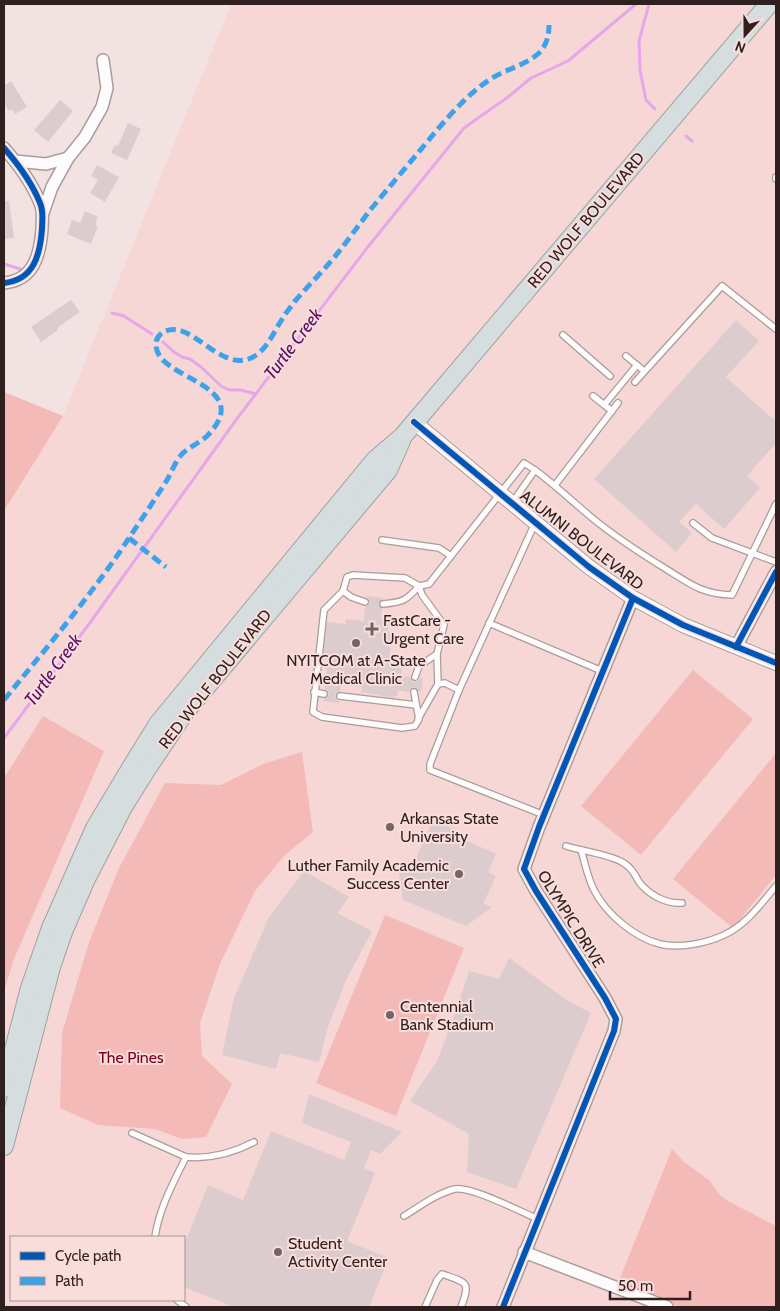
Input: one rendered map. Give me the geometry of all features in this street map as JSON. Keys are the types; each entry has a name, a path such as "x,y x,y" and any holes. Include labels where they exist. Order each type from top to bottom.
{"highway":[{"name":"RED WOLF BOULEVARD","path":"4,1088 30,988 51,928 95,828 158,724 375,460 409,429 769,4"},
{"name":"RED WOLF BOULEVARD","path":"4,1146 51,967 85,881 123,807 186,712 388,470 409,429"}],"street":[{"path":"4,283 17,280 27,274 34,264 40,245 43,214 52,187 68,158 85,137 102,108 107,88 103,60"},
{"path":"4,148 15,161 40,203 43,214"},
{"path":"15,161 46,164 68,158"},
{"name":"ALUMNI BOULEVARD","path":"409,429 500,493 589,567 633,598 683,625 776,663"},
{"path":"736,648 776,572"},
{"name":"OLYMPIC DRIVE","path":"503,1307 612,1039 616,1020 605,998 536,891 524,869 544,815 633,598"},
{"path":"524,1252 667,1307"}],"lane":[{"path":"635,382 722,286 776,329"},
{"path":"562,335 610,376"},
{"path":"626,356 644,371"},
{"path":"604,405 637,365"},
{"path":"593,396 612,411"},
{"path":"555,485 618,402"},
{"path":"383,604 396,603 407,599 418,586 429,584 524,463 555,485 591,518 640,553 699,589 715,594 732,594 776,504"},
{"path":"512,503 535,470"},
{"path":"536,522 459,690 430,764 430,770 544,815"},
{"path":"693,523 712,538 776,562"},
{"path":"382,540 439,548 451,556"},
{"path":"353,574 405,578 418,586 422,595 444,625 437,654 438,684 415,726 402,728 322,717 313,712 324,610 343,591 347,577 353,574"},
{"path":"343,591 351,597 366,602"},
{"path":"489,623 602,672"},
{"path":"415,678 419,666 437,654"},
{"path":"438,684 445,683 459,690"},
{"path":"314,692 324,694"},
{"path":"414,692 418,719"},
{"path":"340,696 416,705"},
{"path":"566,846 620,861 631,868 640,883 652,895 668,902 682,903"},
{"path":"581,850 594,890 613,916 640,936 662,944 693,945 724,935 747,920 776,886"},
{"path":"132,1133 186,1157 204,1158 240,1149 254,1142"},
{"path":"155,1236 170,1188 186,1157"},
{"path":"404,1216 444,1193 456,1189 469,1190 538,1219"},
{"path":"425,1307 437,1280 442,1274 461,1281 466,1286 467,1292 461,1307"}],"shaded area":[{"name":"Arkansas State University","path":"231,4 776,4 776,1307 4,1307 4,392 63,416"}],"green space":[{"path":"4,392 63,416 4,511"},
{"path":"693,670 753,719 641,855 581,806"},
{"path":"43,716 104,751 14,959 4,991 4,778"},
{"name":"The Pines","path":"302,752 313,832 284,856 255,891 220,964 200,1023 202,1056 232,1084 206,1137 182,1139 155,1129 98,1125 60,1108 62,1033 89,942 119,868 165,783 221,785 263,764"},
{"path":"776,753 776,875 733,928 673,879"},
{"name":"Centennial Bank Stadium","path":"385,915 464,948 396,1116 316,1083"},
{"path":"672,1149 684,1162 709,1180 720,1195 728,1201 776,1226 776,1307 680,1307 618,1283"}],"building":[{"path":"11,81 27,107 15,114 12,109 9,111 4,103 4,86"},
{"path":"60,100 73,111 48,142 34,130"},
{"path":"128,123 141,129 127,160 111,153 115,145 118,146"},
{"path":"97,165 119,177 105,202 90,193 98,180 91,176"},
{"path":"4,201 9,201 14,238 4,239"},
{"path":"85,211 98,217 95,225 98,226 91,244 67,234 72,220 80,223"},
{"path":"71,300 80,312 41,342 31,327"},
{"path":"736,320 759,341 726,377 776,422 776,443 747,476 760,488 724,529 696,504 679,522 692,533 676,552 594,479"},
{"name":"NYITCOM at A-State Medical Clinic","path":"366,596 384,598 378,604 382,609 381,619 389,620 388,632 392,633 389,660 400,664 399,668 402,669 401,676 410,677 414,682 423,678 421,693 414,687 409,692 398,690 397,696 394,698 361,692 362,687 341,685 340,691 335,695 339,703 323,701 329,694 325,689 327,660 323,659 327,622 346,624 346,619 364,621 365,607 370,603"},
{"name":"Luther Family Academic Success Center","path":"433,820 456,830 454,835 496,854 488,872 496,876 483,904 492,907 466,926 403,900 398,867 410,872"},
{"path":"304,871 349,897 337,913 372,931 345,982 328,1027 319,1062 280,1053 276,1069 222,1055 234,998 269,917"},
{"path":"509,958 568,1001 591,1013 516,1189 467,1172 469,1134 410,1101 437,1061 469,971 499,979"},
{"path":"309,1094 402,1132 380,1154 371,1150 364,1168 375,1173 347,1241 389,1258 369,1307 234,1307 185,1287 185,1242 208,1185 243,1200 271,1131 344,1160 351,1142 302,1123"}],"waterway":[{"name":"Turtle Creek","path":"4,738 236,420 367,248 464,128 531,78 568,61 636,4"},
{"path":"649,4 639,41 640,70 646,100 655,109"},
{"path":"686,136 692,141"},
{"path":"4,264 20,269"},
{"path":"112,313 124,316 152,334"},
{"path":"163,342 174,352 190,359 201,367 221,386 229,390 241,390 256,394"}],"marked path":[{"path":"4,700 63,628 119,553 167,480 176,462 186,451 208,435 220,418 220,404 213,393 172,367 161,357 156,346 156,340 159,336 172,330 183,331 227,358 239,360 257,355 266,346 295,301 333,259 371,209 442,124 469,96 489,80 528,61 539,53 547,40 549,25"},
{"path":"129,538 166,567"}],"cycle path":[{"path":"4,148 33,188 43,216 39,248 34,265 22,277 4,283"},
{"path":"414,422 589,567 633,598 683,625 776,663"},
{"path":"736,647 776,572"},
{"path":"503,1307 614,1031 616,1019 605,998 536,891 524,869 539,827 633,598"}],"place":[{"name":"FastCare - Urgent Care","path":"372,629"},
{"name":"NYITCOM at A-State Medical Clinic","path":"356,643"},
{"name":"Arkansas State University","path":"390,827"},
{"name":"Luther Family Academic Success Center","path":"459,874"},
{"name":"Centennial Bank Stadium","path":"390,1015"},
{"name":"Student Activity Center","path":"278,1252"}]}
